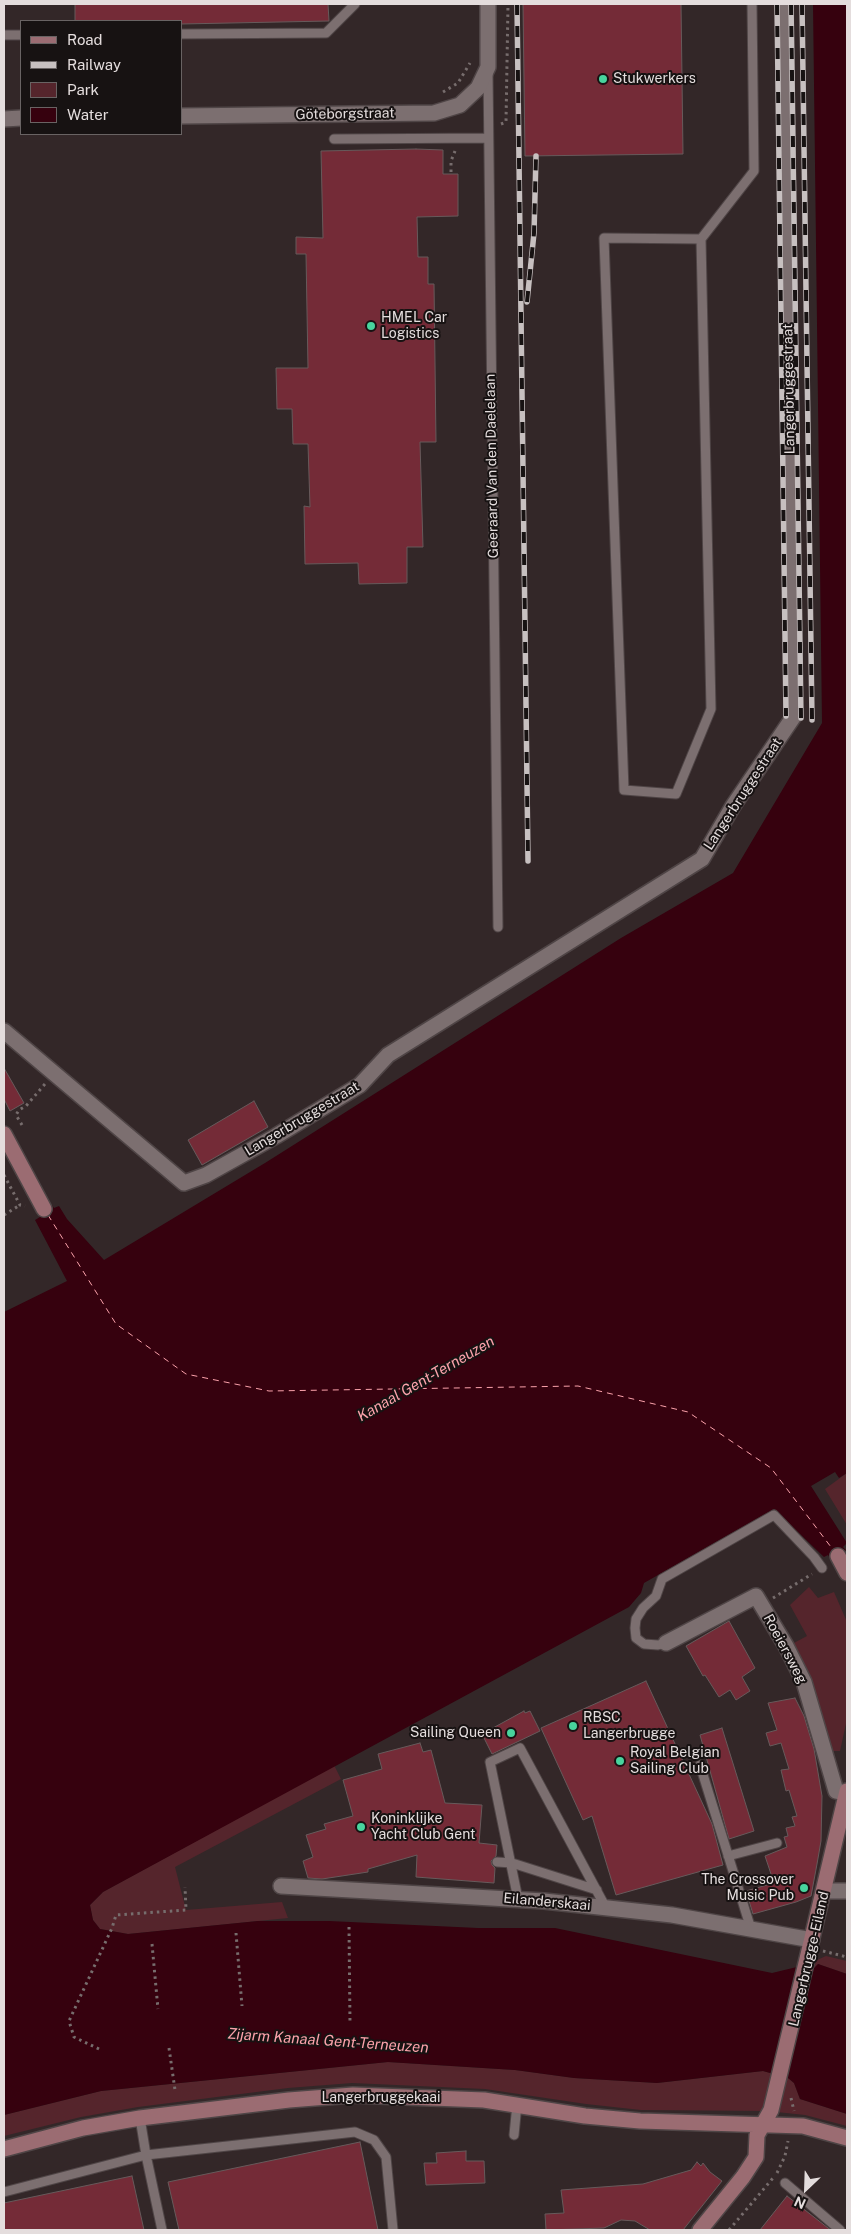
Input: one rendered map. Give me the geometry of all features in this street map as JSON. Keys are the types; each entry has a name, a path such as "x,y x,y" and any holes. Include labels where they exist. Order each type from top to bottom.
{"main road":[{"path":"4,1134 44,1209"},
{"path":"838,1556 847,1573"},
{"name":"Langerbrugge-Eiland","path":"700,2230 744,2177 756,2157 757,2135 772,2110 847,1792"},
{"name":"Langerbruggekaai","path":"4,2149 84,2128 140,2118 280,2101 353,2095 421,2096 517,2104 585,2116 640,2121 792,2125 803,2126 847,2138"}],"street":[{"name":"Geeraard Van den Daelelaan","path":"488,4 488,67"},
{"name":"Langerbruggestraat","path":"4,1031 184,1183 206,1175 276,1136 360,1085 388,1055 702,859 733,806 794,716 784,4"},
{"name":"Göteborgstraat","path":"182,116 434,113 460,105 478,88 488,67"},
{"path":"4,119 20,118"},
{"name":"Roeiersweg","path":"666,1643 756,1596 804,1682 836,1791 847,1792"},
{"name":"Eilanderskaai","path":"280,1886 518,1899 672,1915 751,1929 811,1944"},
{"path":"825,1891 847,1891"}],"lane":[{"path":"182,34 326,33 355,4"},
{"path":"700,239 604,238 624,790 676,794 711,709 700,239 754,171 752,4"},
{"path":"4,35 20,35"},
{"name":"Geeraard Van den Daelelaan","path":"488,67 498,927"},
{"path":"334,139 488,138"},
{"path":"666,1643 658,1645 644,1644 636,1638 635,1628 636,1619 656,1596 662,1579 774,1515 822,1568"},
{"path":"518,1899 490,1762 520,1748 606,1908"},
{"path":"700,1765 751,1929"},
{"path":"728,1856 776,1843"},
{"path":"497,1862 512,1863 597,1890"},
{"path":"514,2134 517,2104"},
{"path":"140,2118 162,2230"},
{"path":"4,2192 146,2155 355,2132 374,2140 386,2157 393,2230"},
{"path":"785,2183 840,2230"}],"path":[{"path":"435,96 458,83 470,65 472,56"},
{"path":"22,1125 16,1115 18,1108 26,1106 54,1074"},
{"path":"4,1215 20,1205"},
{"path":"789,1588 822,1568"},
{"path":"99,2049 74,2037 69,2021 112,1928 116,1914 186,1910 185,1887"},
{"path":"349,1927 350,2023"},
{"path":"236,1933 242,2006"},
{"path":"152,1944 158,2009"},
{"path":"811,1944 847,1957"},
{"path":"169,2048 175,2090"},
{"path":"730,2230 777,2173 785,2156 792,2125"}],"green space":[{"path":"847,1473 847,1525 825,1489"},
{"path":"809,1587 818,1598 834,1592 847,1622 847,1719 840,1751 832,1751 811,1680 792,1644 807,1636 790,1605"},
{"path":"334,1765 341,1779 175,1867 186,1910 282,1902 288,1918 128,1934 100,1929 93,1920 90,1905 103,1892"},
{"path":"826,1956 847,1961 847,1974 818,1964 813,1969 817,1960"},
{"path":"388,2062 515,2070 574,2078 657,2083 763,2071 788,2078 794,2083 800,2099 847,2114 847,2126 805,2115 767,2111 641,2110 485,2089 352,2083 288,2088 138,2107 81,2117 4,2136 4,2115 101,2091"}],"water":[{"path":"813,4 847,4 847,1473 839,1478 835,1472 811,1486 847,1543 843,1547 846,1550 831,1560 828,1555 824,1557 774,1509 644,1583 641,1593 629,1607 103,1892 90,1905 93,1920 100,1929 128,1934 258,1921 329,1921 478,1928 555,1928 772,1973 801,1966 813,1969 818,1964 847,1974 847,2114 800,2099 794,2083 788,2078 763,2071 657,2083 574,2078 515,2070 388,2062 101,2091 4,2115 4,1312 67,1281 35,1220 40,1217 38,1213 52,1205 54,1208 59,1206 67,1219 104,1260 265,1163 621,938 733,873 822,723"}],"building":[{"path":"75,4 328,4 329,21 182,24 182,20 75,20"},
{"name":"Stukwerkers","path":"523,4 681,4 683,154 525,156"},
{"name":"HMEL Car Logistics","path":"443,150 443,174 458,174 458,216 417,217 418,257 428,257 428,284 434,284 436,442 420,442 423,547 407,547 407,583 359,584 358,563 305,564 304,506 310,507 308,444 293,444 292,409 277,409 276,368 308,368 306,254 296,254 296,237 323,238 321,151"},
{"path":"4,1068 24,1103 10,1111 4,1099"},
{"path":"254,1101 268,1127 202,1165 188,1140"},
{"path":"729,1621 755,1668 742,1677 750,1691 736,1700 730,1690 719,1697 705,1675 703,1676 686,1646"},
{"path":"646,1681 712,1824 723,1865 616,1895 592,1816 583,1820 541,1728"},
{"path":"795,1698 804,1716 814,1749 822,1796 821,1841 811,1896 753,1914 746,1891 774,1883 765,1856 787,1847 784,1837 788,1836 786,1828 795,1826 792,1817 797,1816 789,1790 786,1791 781,1770 789,1769 781,1743 770,1746 766,1733 777,1730 768,1703"},
{"name":"Sailing Queen","path":"524,1711 525,1713 530,1711 540,1731 492,1754 482,1734"},
{"path":"722,1728 754,1831 729,1839 700,1735"},
{"path":"420,1743 423,1752 431,1750 445,1803 482,1805 479,1843 497,1845 496,1856 491,1861 495,1868 494,1883 416,1877 417,1855 368,1869 368,1872 322,1879 308,1878 303,1861 313,1857 306,1835 326,1829 324,1824 353,1816 343,1780 382,1769 378,1754"},
{"path":"360,2142 378,2230 179,2230 168,2182"},
{"path":"466,2151 466,2161 484,2161 485,2183 426,2185 424,2163 437,2163 436,2153"},
{"path":"697,2162 701,2166 703,2163 710,2172 722,2181 683,2230 650,2230 635,2221 621,2220 604,2228 546,2230 545,2214 564,2213 561,2190 643,2184 691,2170"},
{"path":"132,2176 144,2230 4,2230 4,2203"},
{"path":"787,2196 828,2228 831,2230 760,2230"}],"ferry route":[{"path":"48,1215 116,1324 186,1374 269,1391 578,1386 688,1412 771,1468 834,1551"}],"railway":[{"path":"517,4 528,861"},
{"path":"777,4 786,716"},
{"path":"791,4 801,718"},
{"path":"802,4 812,720"},
{"path":"527,302 534,233 536,156"}],"place":[{"name":"Stukwerkers","path":"603,79"},
{"name":"HMEL Car Logistics","path":"371,326"},
{"name":"RBSC Langerbrugge","path":"573,1726"},
{"name":"Sailing Queen","path":"511,1733"},
{"name":"Royal Belgian Sailing Club","path":"620,1761"},
{"name":"Koninklijke Yacht Club Gent","path":"361,1827"},
{"name":"The Crossover Music Pub","path":"804,1888"}],"water label":[{"name":"Kanaal Gent-Terneuzen","path":"426,1379"},
{"name":"Zijarm Kanaal Gent-Terneuzen","path":"328,2041"}]}
